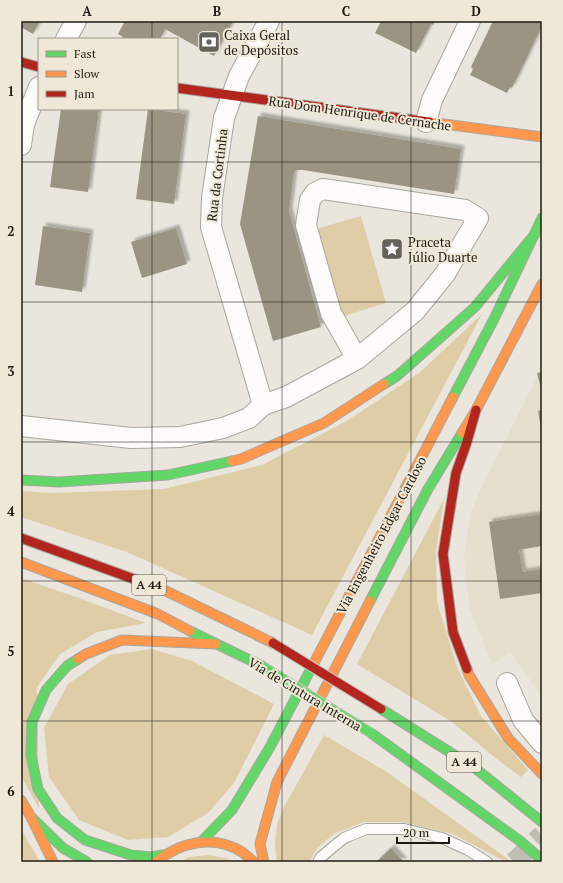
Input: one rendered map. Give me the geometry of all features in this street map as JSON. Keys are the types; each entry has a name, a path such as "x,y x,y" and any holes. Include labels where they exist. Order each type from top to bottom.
{"main road":[{"path":"21,62 38,67"},
{"name":"Rua Dom Henrique de Cernache","path":"178,88 542,137"},
{"name":"Via Engenheiro Edgar Cardoso","path":"202,841 232,810 270,747 494,319 542,218"},
{"path":"21,480 59,482 168,475 241,459 324,423 397,376 475,307 535,234"},
{"name":"Via Engenheiro Edgar Cardoso","path":"264,862 260,844 277,782 428,489 476,410 542,284"},
{"path":"476,410 456,473 444,554 453,632 469,675 508,738 542,774"},
{"name":"Via de Cintura Interna","path":"21,538 166,591 273,643 381,708 475,768 542,822"},
{"name":"Via de Cintura Interna","path":"21,562 158,614 262,666 371,733 520,842 542,860"},
{"path":"216,644 122,640 86,654 67,666 46,690 32,722 31,755 38,789 58,818 85,840 131,855 159,859 181,846 202,841 223,844 242,852 254,862"},
{"path":"21,800 53,862"},
{"path":"31,817 63,848 87,862"}],"street":[{"path":"67,38 76,21"},
{"name":"Rua da Cortinha","path":"263,405 211,227 212,198 224,118 239,76 269,21"},
{"path":"426,122 432,100 470,21"},
{"path":"21,145 24,124 38,89"},
{"path":"21,426 131,438 180,437 223,428 249,418 263,405 286,397 356,359 415,311 445,274 478,218 465,210 323,189 315,193 310,200 306,225 331,313 356,359"},
{"path":"507,683 523,720 542,743"}],"lane":[{"path":"318,862 321,857 344,838 366,829 404,829 442,838 468,850 487,862"}],"shaded area":[{"path":"361,216 386,303 341,317 316,229"},
{"path":"482,314 312,635 127,552 21,517 21,491 53,493 164,489 262,465 345,422 419,373"},
{"path":"542,368 542,696 510,652 493,664 470,609 464,559 470,514 483,484"},
{"path":"444,499 436,552 437,602 457,667 481,716 528,770 521,777 452,722 357,664"},
{"path":"21,578 146,623 97,632 60,654 37,687 39,808 21,776"},
{"path":"152,649 192,661 274,704 234,783 208,813 168,837 128,840 79,820 49,777 44,728 68,684 110,655"},
{"path":"324,735 387,772 512,862 506,862 453,834 402,822 364,822 335,833 318,847 309,862 277,862 275,844 277,824 283,809"},
{"path":"21,829 40,862 26,862 21,855"},
{"path":"207,855 226,858 233,862 180,862 189,857"}],"building":[{"path":"21,21 40,21 33,34 21,27"},
{"path":"125,21 229,21 232,23 214,56 165,29 160,38 124,38 118,34"},
{"path":"381,21 435,21 433,25 431,24 416,53 375,33"},
{"path":"493,21 542,21 542,26 512,88 510,87 507,93 470,75 473,69 471,67"},
{"path":"61,110 99,110 88,192 50,187"},
{"path":"148,110 186,114 174,204 136,199"},
{"path":"258,116 461,149 454,194 303,170 294,172 289,211 321,327 273,341 240,224"},
{"path":"43,226 90,233 82,292 35,285"},
{"path":"176,228 187,264 142,278 131,242"},
{"path":"542,372 542,384 540,385 537,373"},
{"path":"542,410 542,428 541,428 538,411"},
{"path":"542,514 542,546 519,550 523,572 542,569 542,593 500,599 489,522"},
{"path":"391,848 404,862 376,862"}],"tunnel":[{"path":"514,862 542,835"}],"traffic: fast":[{"path":"453,397 494,319 542,218"},
{"path":"384,384 397,376 475,307 535,234"},
{"path":"370,601 428,489 462,433"},
{"path":"21,480 59,482 168,475 232,461"},
{"path":"190,631 262,666"},
{"path":"78,659 67,666 46,690 32,722 31,755 38,789 57,818 85,840 131,855 151,857 163,855"},
{"path":"202,841 232,810 270,747 314,663"},
{"path":"262,666 371,733"},
{"path":"381,709 475,768 542,822"},
{"path":"371,733 520,841 542,860"},
{"path":"31,817 63,848 87,862"}],"traffic: slow":[{"path":"429,122 542,137"},
{"path":"462,433 476,410 542,284"},
{"path":"232,461 241,459 324,423 384,384"},
{"path":"314,663 453,397"},
{"path":"21,562 158,614 190,631"},
{"path":"153,586 273,643"},
{"path":"264,862 260,844 277,782 370,601"},
{"path":"78,659 86,654 122,640 216,644"},
{"path":"467,669 469,675 508,738 542,774"},
{"path":"21,800 53,862"},
{"path":"156,862 165,855 186,845 209,842 231,846 242,852 254,862"}],"traffic: jam":[{"path":"21,62 38,67"},
{"path":"178,88 429,122"},
{"path":"467,669 453,632 443,554 456,473 476,410"},
{"path":"21,538 153,586"},
{"path":"273,643 381,709"}],"place":[{"name":"Caixa Geral de Depósitos","path":"209,42"},
{"name":"Praceta Júlio Duarte","path":"392,249"}]}
